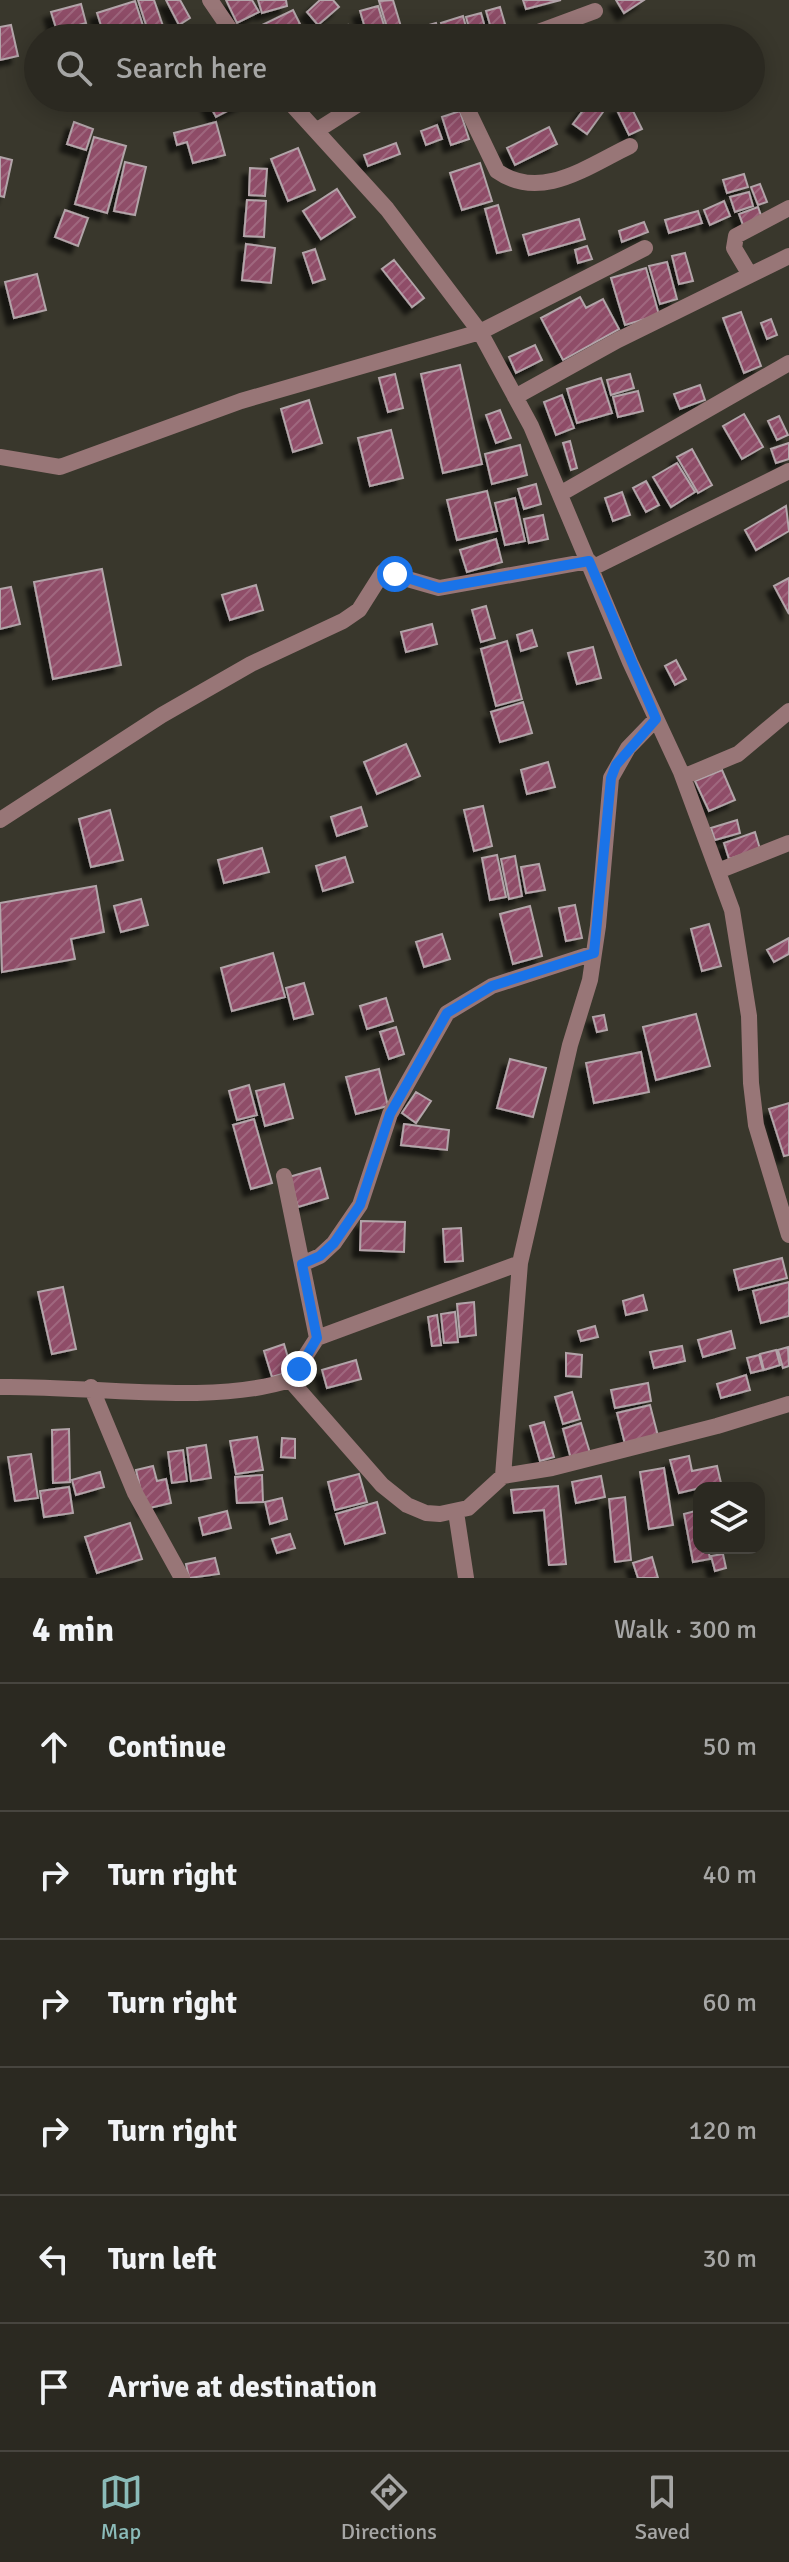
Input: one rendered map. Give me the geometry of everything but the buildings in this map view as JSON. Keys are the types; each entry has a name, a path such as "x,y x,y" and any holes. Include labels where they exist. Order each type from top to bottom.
{"street":[{"path":"210,0 226,24"},
{"path":"560,24 595,11"},
{"path":"299,112 387,209 480,332 515,397 560,494 683,777 732,910 744,972 756,1125 789,1235"},
{"path":"316,131 346,112"},
{"path":"469,112 497,171 524,183 550,184 630,146"},
{"path":"750,275 734,248 736,236 789,208"},
{"path":"0,457 60,467 241,401 480,332 645,248"},
{"path":"515,397 618,340 789,256"},
{"path":"560,494 789,363"},
{"path":"0,820 175,708 251,664 343,621 359,610 383,572 439,588 590,565 789,471"},
{"path":"683,777 738,754 789,711"},
{"path":"503,1476 520,1263 594,953 611,778 616,765 656,719"},
{"path":"718,871 789,843"},
{"path":"302,1264 320,1256 334,1243 360,1205 390,1114 447,1013 492,986 594,953"},
{"path":"284,1176 317,1338"},
{"path":"0,1387 195,1392 265,1388 290,1380 317,1338 520,1263"},
{"path":"290,1380 394,1495 426,1513 456,1512 468,1508 503,1476 642,1445 789,1404"},
{"path":"91,1387 135,1493 182,1578"},
{"path":"456,1512 466,1578"}],"route":[{"path":"299,1369 317,1338 302,1264 320,1256 334,1243 360,1205 390,1114 447,1013 492,986 554,963 594,953 611,778 616,765 638,736 656,719 589,561 439,588 395,574"}]}
